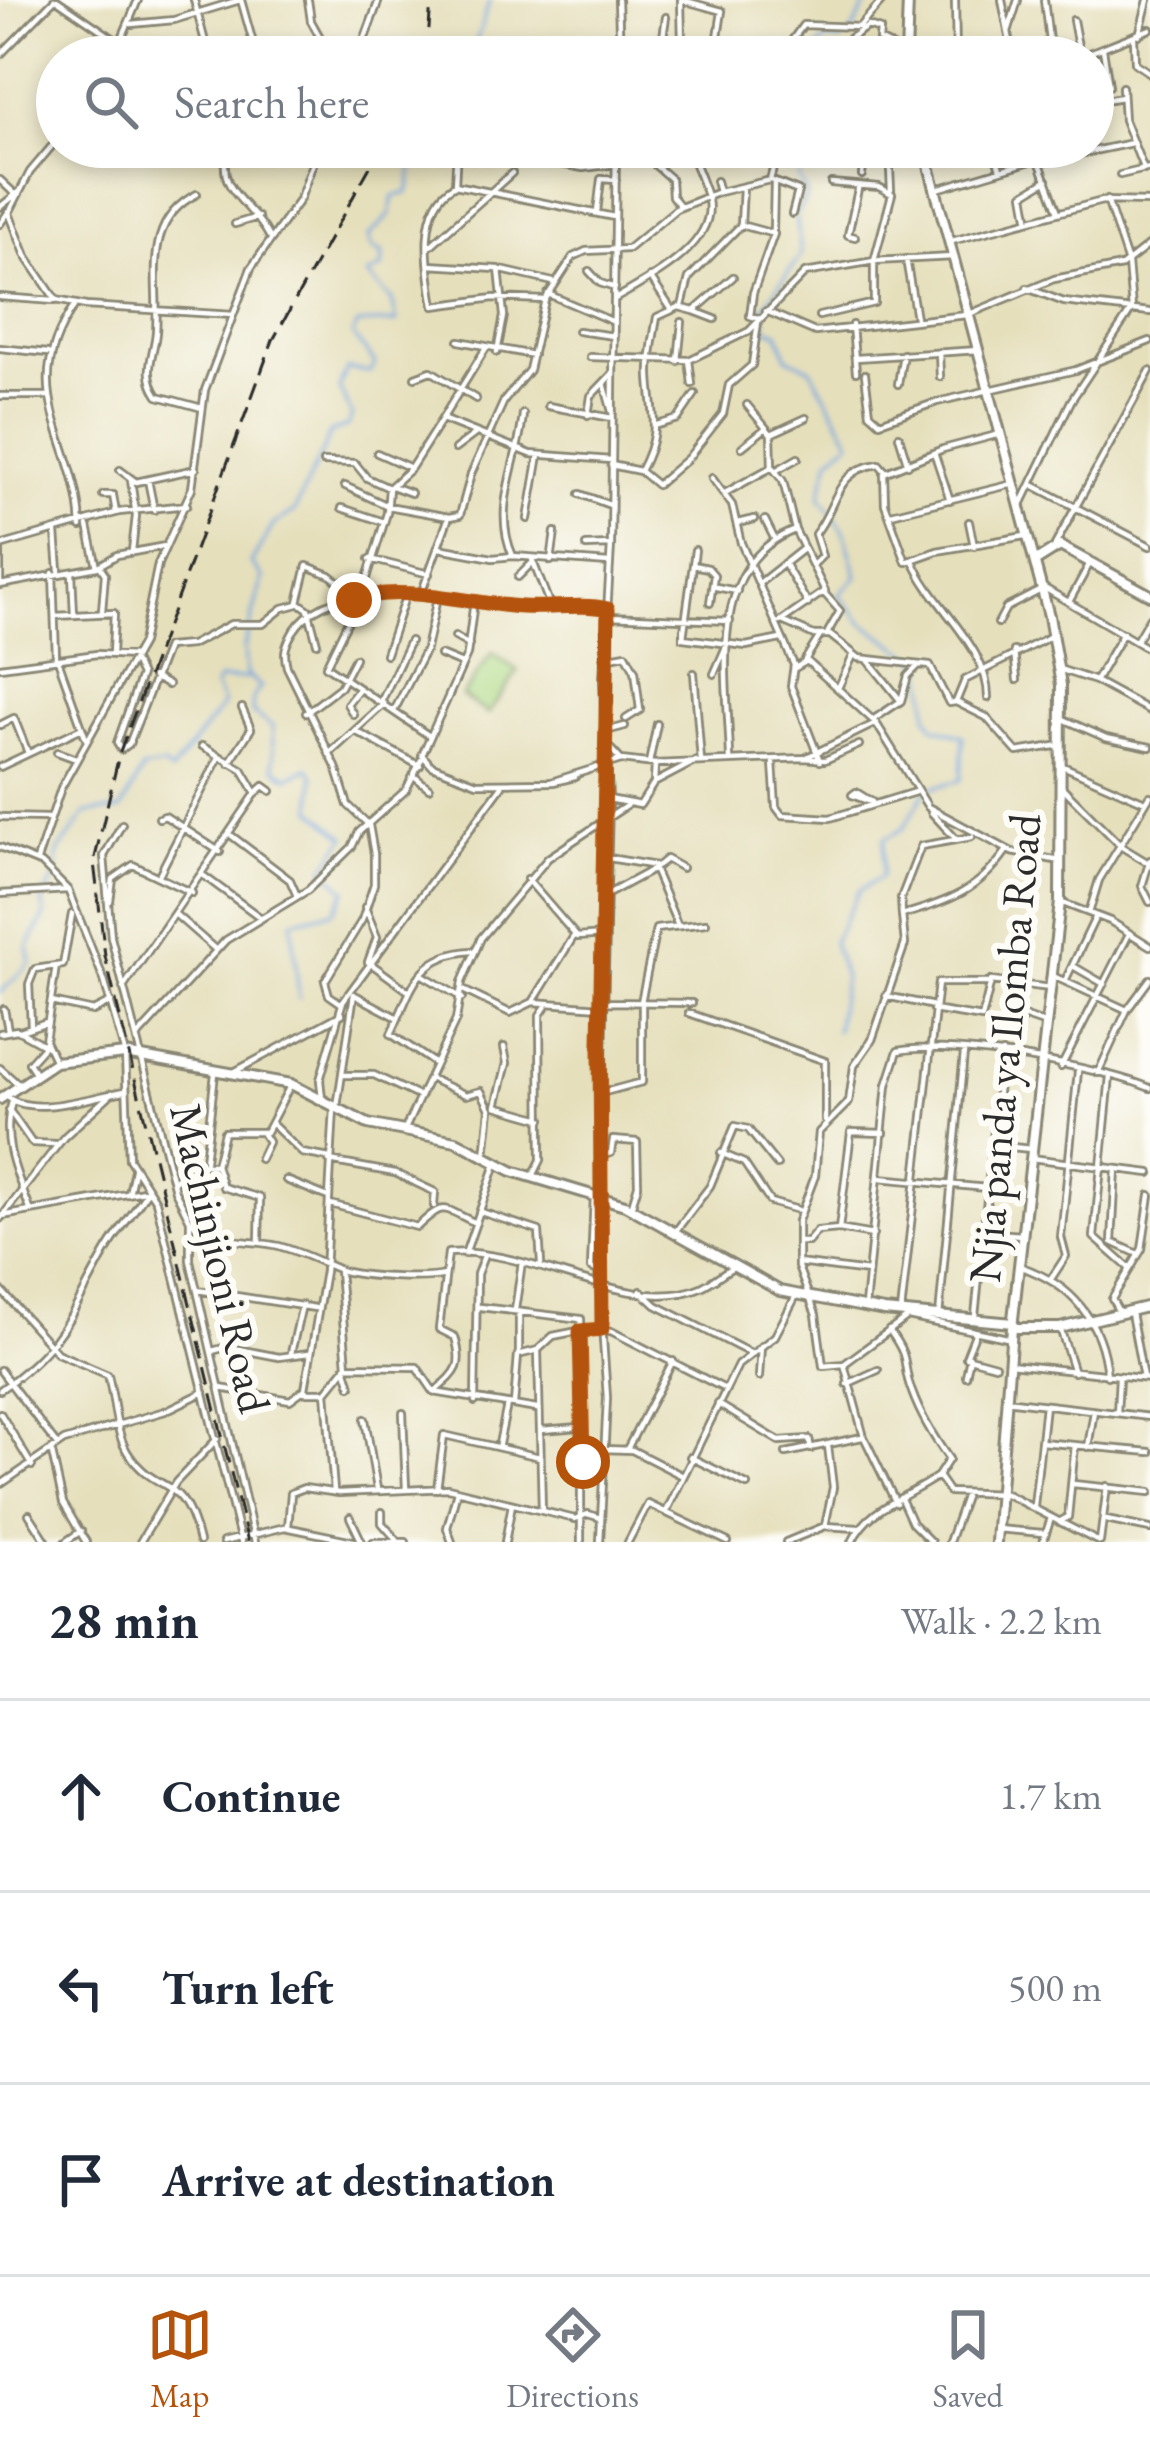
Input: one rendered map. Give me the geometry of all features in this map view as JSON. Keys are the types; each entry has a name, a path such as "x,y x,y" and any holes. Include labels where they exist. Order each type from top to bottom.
{"street":[{"path":"0,55 56,0 108,36"},
{"path":"126,36 138,0"},
{"path":"194,0 203,36"},
{"path":"130,23 241,0 250,36"},
{"path":"308,0 319,36"},
{"path":"366,36 379,0"},
{"path":"618,0 619,36"},
{"path":"682,36 681,0 722,11 718,36"},
{"path":"795,36 803,25 855,26 884,0"},
{"path":"907,36 908,0"},
{"path":"955,0 956,36"},
{"path":"1002,0 1009,36"},
{"path":"1008,32 1018,0"},
{"path":"1044,0 1048,36"},
{"path":"1148,0 1137,37 1136,65 1150,74"},
{"path":"663,36 666,17"},
{"path":"1073,20 1076,36"},
{"path":"853,36 868,26 880,30 879,36"},
{"path":"1114,46 1150,29"},
{"path":"1120,175 1147,169 1132,143 1122,87"},
{"path":"1114,98 1122,97"},
{"path":"1114,146 1132,143"},
{"path":"0,224 36,168"},
{"path":"223,168 226,182 269,236"},
{"path":"37,860 76,759 134,659 165,546 187,505 202,408 234,314 269,236 300,199 312,168"},
{"path":"457,168 455,185 436,207 428,249 434,306 546,297 614,322"},
{"path":"608,707 603,681 611,545 617,168"},
{"path":"658,168 671,179 671,193 680,207"},
{"path":"615,299 691,246 704,222 707,197 696,168"},
{"path":"775,168 773,231 750,303 751,316 814,332 970,314 1027,288 1128,263 1147,247"},
{"path":"862,175 863,168"},
{"path":"818,316 873,304 874,261 892,190 891,168"},
{"name":"Njia panda ya Ilomba Road","path":"930,168 1059,669 1060,902 1012,1326 997,1542"},
{"path":"1000,168 1001,172"},
{"path":"937,189 1014,168"},
{"path":"1042,168 1058,212"},
{"path":"428,249 512,173"},
{"path":"596,212 601,179 617,181"},
{"path":"0,180 17,193"},
{"path":"1028,217 1024,194 1046,180"},
{"path":"716,181 719,192"},
{"path":"345,486 388,506 459,518 468,480 504,400 527,374 546,297 579,253 629,248 680,207 719,192 772,181 798,191 792,214"},
{"path":"831,183 892,190"},
{"path":"455,185 616,217"},
{"path":"682,306 687,298 683,287 691,275 741,225 743,187"},
{"path":"855,237 848,235 858,189"},
{"path":"0,207 17,193"},
{"path":"197,194 160,235 152,266 154,310 148,370 154,391 202,408"},
{"path":"1019,507 1071,401 1132,309 1128,263 1107,200"},
{"path":"952,241 1107,200 1150,202"},
{"path":"9,211 26,256 59,302"},
{"path":"235,224 258,217"},
{"path":"741,225 773,231"},
{"path":"1124,253 1147,247"},
{"path":"590,357 689,360 747,332 805,273 874,261 954,257"},
{"path":"906,259 916,318"},
{"path":"429,265 499,269 556,283"},
{"path":"497,352 503,297 499,269"},
{"path":"589,271 600,283 615,288"},
{"path":"650,277 671,309"},
{"path":"694,311 733,277"},
{"path":"1027,288 1060,301 1150,312"},
{"path":"0,297 223,318 234,314"},
{"path":"74,305 48,353 50,396 84,525 106,578 102,612"},
{"path":"640,471 655,427 651,358 657,317 682,306 713,316"},
{"path":"442,419 539,455 640,471 659,484 688,458 723,414 729,385 752,365 761,315"},
{"path":"223,318 230,329"},
{"path":"678,361 682,322"},
{"path":"852,325 856,373"},
{"path":"578,332 614,336"},
{"path":"459,341 497,352 533,355"},
{"path":"865,374 870,413 877,422 1101,360 1150,341"},
{"path":"0,348 48,353"},
{"path":"428,735 395,709 329,672 326,661 360,598 385,522 390,487 411,468 486,348"},
{"path":"856,358 979,350"},
{"path":"939,352 940,377"},
{"path":"898,384 903,355"},
{"path":"689,360 692,384"},
{"path":"415,377 431,370 476,399"},
{"path":"1035,562 1055,545 1150,371"},
{"path":"588,416 592,394 613,373"},
{"path":"604,383 612,415"},
{"path":"592,394 606,396"},
{"path":"655,427 678,419 694,394"},
{"path":"0,396 50,396"},
{"path":"548,406 588,416 612,415"},
{"path":"747,406 769,430 774,468 793,508 795,530 824,593 840,611 795,669 791,686 819,757"},
{"path":"513,556 505,533 505,494 523,415"},
{"path":"742,447 769,430 806,418"},
{"path":"455,449 475,434"},
{"path":"1000,434 886,472 880,479 889,514 902,559 913,561 1028,535"},
{"path":"898,436 908,465"},
{"path":"377,453 411,468"},
{"path":"529,519 539,455"},
{"path":"935,455 951,500"},
{"path":"725,493 798,458"},
{"path":"323,462 355,463 367,478 411,493"},
{"path":"814,563 822,558 815,534 837,486 862,467 879,464 886,472"},
{"path":"130,480 196,469"},
{"path":"120,470 130,480 136,511 132,551"},
{"path":"712,478 725,493 795,669"},
{"path":"148,479 154,510"},
{"path":"889,514 1013,484"},
{"path":"1033,485 1150,547"},
{"path":"580,494 610,505"},
{"path":"103,495 113,495 116,513"},
{"path":"165,546 132,551 98,566 0,585 0,546 116,513 187,505"},
{"path":"342,508 385,522"},
{"path":"421,594 449,517"},
{"path":"736,524 755,519"},
{"path":"765,520 773,538"},
{"path":"969,522 974,546"},
{"path":"714,674 736,591 751,564 773,538 795,530"},
{"path":"551,561 556,532"},
{"path":"56,533 57,660 86,739"},
{"path":"586,546 611,545"},
{"path":"1055,545 1150,596"},
{"path":"439,548 490,558 609,563"},
{"path":"762,581 804,548"},
{"path":"682,630 695,550"},
{"path":"370,559 429,574"},
{"path":"518,577 533,561"},
{"path":"533,561 550,608"},
{"path":"913,561 955,630 987,670 988,698"},
{"path":"1069,602 1090,562"},
{"path":"784,563 808,604"},
{"path":"134,659 141,676 119,750 128,747 167,647 191,645 226,626 250,626 298,604 309,565 360,598"},
{"path":"693,566 710,569 716,587 710,603"},
{"path":"72,572 74,615"},
{"path":"716,587 736,591"},
{"path":"998,622 1006,608 1041,588 1150,650"},
{"path":"342,1004 329,995 325,981 353,938 374,881 368,824 348,805 284,651 309,612 326,603 374,593 421,594 730,621"},
{"path":"779,623 824,593"},
{"path":"395,709 426,649 437,596"},
{"path":"386,654 404,597"},
{"path":"138,1040 143,1024 172,1002 216,950 297,896 348,851 414,776 469,645 474,601"},
{"path":"298,604 309,612 316,643"},
{"path":"600,1542 598,1196 603,1155 608,612"},
{"path":"55,616 116,615 112,654"},
{"path":"670,616 685,639 725,646 782,639"},
{"path":"1136,641 1150,617"},
{"path":"779,623 823,634 853,656 934,670 943,699 986,716 1018,753 1060,745"},
{"path":"1095,681 1123,633"},
{"path":"956,702 963,682 1014,651 1053,635"},
{"path":"454,637 469,645"},
{"path":"328,754 357,732 382,703 410,641"},
{"path":"1116,644 1136,641"},
{"path":"725,646 730,760"},
{"path":"1014,651 1017,680"},
{"path":"0,668 112,654 134,659"},
{"path":"605,731 626,723 640,710 635,671 626,654 610,656"},
{"path":"440,655 462,664"},
{"path":"838,688 853,656"},
{"path":"306,713 344,682 355,658"},
{"path":"805,660 875,721 915,792 946,834 959,839"},
{"path":"868,660 901,701"},
{"path":"819,757 901,701 908,676 920,664"},
{"path":"1059,669 1095,681 1150,711"},
{"path":"609,687 617,671"},
{"path":"694,674 698,761"},
{"path":"153,677 168,685"},
{"path":"353,714 346,704 358,690"},
{"path":"230,763 251,729 242,707"},
{"path":"0,725 14,718 28,753"},
{"path":"1060,718 1106,739 1150,747"},
{"path":"654,784 656,724"},
{"path":"1,764 82,728"},
{"path":"357,732 463,779 503,785 575,777 621,760 652,764 805,758 859,745"},
{"path":"607,745 621,760"},
{"path":"202,746 242,769 256,793"},
{"path":"58,752 76,759"},
{"path":"160,873 219,758"},
{"path":"772,760 780,814 830,818 915,792"},
{"path":"608,799 640,806 654,784 698,761"},
{"path":"1060,765 1148,799 1098,883 1092,915 1065,981"},
{"path":"600,767 608,774"},
{"path":"414,776 429,788"},
{"path":"322,1099 320,1080 342,1004 503,785"},
{"path":"1060,785 1122,847 1149,862 1142,886 1150,902"},
{"path":"123,988 204,876 256,793 264,786 272,791"},
{"path":"404,1131 462,994 474,949 527,879 559,850 608,823 626,806"},
{"path":"928,808 1007,850 1060,861"},
{"path":"159,818 165,816 220,851"},
{"path":"0,818 50,818"},
{"path":"942,842 949,822"},
{"name":"Machinjioni Road","path":"122,824 104,856 123,988 173,1183 190,1220 189,1256 255,1542"},
{"path":"231,835 290,880 297,896"},
{"path":"976,836 921,846 901,898 905,944 872,1040 854,1066 846,1107 826,1121 816,1138 815,1176 800,1211 797,1263 824,1366 844,1364 908,1317 1012,1340"},
{"path":"0,847 37,860 68,890 111,1002 125,1054 134,1170 128,1194"},
{"path":"902,915 958,898 985,879 1007,850"},
{"path":"606,857 655,867"},
{"path":"606,895 669,859 682,868"},
{"path":"110,908 112,882 133,865 160,873 192,893"},
{"path":"655,867 678,926"},
{"path":"204,876 261,918"},
{"path":"527,879 575,935 586,940 605,935"},
{"path":"0,895 68,890"},
{"path":"1060,902 1150,946"},
{"path":"365,907 377,937 368,964"},
{"path":"32,1026 32,972 63,963 73,910"},
{"path":"176,915 216,950"},
{"path":"601,1093 642,1082 642,1002 655,931 706,923"},
{"path":"532,1002 575,935"},
{"path":"1061,1067 1128,936"},
{"path":"434,1063 392,1037 407,990 439,958 474,949"},
{"path":"368,964 407,990"},
{"path":"36,1074 28,1063 45,1045 56,966"},
{"path":"1072,966 1104,984"},
{"path":"421,974 508,1012 532,1002 692,1003"},
{"path":"1096,1075 1127,1010 1150,979"},
{"path":"902,1312 940,980 1065,981 1127,1010"},
{"path":"886,996 982,1018 988,983"},
{"path":"604,989 614,1000"},
{"path":"351,994 398,1018"},
{"path":"304,1392 325,1259 330,1160 351,994"},
{"path":"30,1004 93,1011 111,1002"},
{"path":"532,1179 541,1160 540,1015 548,1003"},
{"path":"4,1009 4,1031 47,1022"},
{"path":"689,1013 824,1061 826,1121"},
{"path":"220,1074 341,1014"},
{"path":"1020,1023 1023,1016 1046,1024"},
{"path":"20,1031 45,1045 55,1062"},
{"path":"485,1156 507,1064 505,1047"},
{"path":"865,1306 894,1058 901,1049 1003,1054 1150,1088"},
{"path":"939,1317 964,1053"},
{"path":"30,1209 6,1129 7,1101 18,1084 55,1062 125,1054 291,1084 368,1124 456,1141 532,1179 631,1208 738,1264 758,1280 802,1295 939,1317 1060,1328 1150,1306"},
{"path":"974,1318 1003,1054"},
{"path":"0,1068 18,1084"},
{"path":"1051,1279 1067,1254 1060,1237 1078,1071"},
{"path":"206,1161 220,1074"},
{"path":"344,1075 374,1075 420,1097"},
{"path":"1110,1076 1095,1239 1130,1268"},
{"path":"428,1078 466,1095 478,1089 493,1108 542,1119"},
{"path":"263,1134 291,1084"},
{"path":"7,1101 59,1104 125,1091"},
{"path":"1,1217 58,1145 112,1093"},
{"path":"7,1101 32,1143 58,1145"},
{"path":"272,1124 302,1153 428,1186 435,1192 434,1208"},
{"path":"675,1232 710,1186 721,1153 740,1125 766,1147 777,1165"},
{"path":"259,1242 260,1198 223,1187 217,1165 227,1130 263,1134"},
{"path":"209,1132 224,1135"},
{"path":"838,1229 848,1137 852,1132 884,1133"},
{"path":"260,1159 268,1142 263,1134"},
{"path":"603,1155 611,1153 613,1140 638,1142 638,1185 631,1208"},
{"path":"992,1145 1069,1163 1150,1174"},
{"path":"721,1153 744,1163 770,1202 800,1211"},
{"path":"173,1183 188,1165 206,1161 217,1165"},
{"path":"465,1254 496,1164"},
{"path":"1116,1169 1112,1242 1140,1255"},
{"path":"134,1170 148,1191 205,1392 240,1539"},
{"path":"879,1178 989,1188"},
{"path":"286,1180 328,1200 417,1227 434,1208 444,1206 476,1223"},
{"path":"1,1217 148,1191"},
{"path":"0,1390 52,1348 148,1191"},
{"path":"1010,1364 1146,1378 1125,1312 1112,1299 1140,1255 1150,1195"},
{"path":"481,1212 539,1231 541,1264"},
{"path":"190,1220 208,1236"},
{"path":"798,1242 809,1242 817,1231 873,1234"},
{"path":"982,1232 1022,1235"},
{"path":"191,1239 208,1236 259,1242 325,1259 339,1270 429,1279 445,1275"},
{"path":"434,1392 455,1377 461,1357 455,1337 439,1329 448,1253 541,1264 600,1288 641,1291 703,1287 738,1264"},
{"path":"475,1402 481,1307 477,1274 484,1256"},
{"path":"499,1444 519,1353 522,1262"},
{"path":"797,1263 868,1272"},
{"path":"1019,1266 1051,1279 1084,1305 1093,1319 1108,1376"},
{"path":"339,1270 351,1386"},
{"path":"0,1289 52,1348 106,1373 122,1446 182,1495 199,1542"},
{"path":"197,1290 315,1308"},
{"path":"641,1291 655,1304 750,1353"},
{"path":"201,1308 211,1294"},
{"path":"667,1510 678,1477 725,1389 750,1353 779,1330 802,1295"},
{"path":"291,1352 302,1304"},
{"path":"481,1307 578,1317 581,1542"},
{"path":"1060,1328 1074,1372"},
{"path":"519,1353 538,1350 560,1333 602,1329 725,1389"},
{"path":"852,1542 872,1512 899,1502 938,1476 949,1459 929,1430 909,1385 905,1352 889,1330"},
{"path":"975,1334 966,1353 995,1365"},
{"path":"759,1377 761,1346"},
{"path":"212,1351 227,1348 279,1357 309,1353"},
{"path":"538,1350 539,1509"},
{"path":"966,1376 970,1357"},
{"path":"627,1449 673,1361"},
{"path":"844,1364 864,1437 912,1523 931,1542"},
{"path":"334,1491 326,1392 346,1367"},
{"path":"346,1367 417,1367 434,1392 537,1409"},
{"path":"0,1370 54,1448 63,1503 86,1542"},
{"path":"847,1384 878,1370"},
{"path":"1117,1413 1119,1376"},
{"path":"220,1388 290,1400 304,1392 326,1392"},
{"path":"0,1485 54,1448 205,1392"},
{"path":"1005,1400 1150,1417"},
{"path":"718,1404 779,1441 809,1439 811,1449"},
{"path":"1034,1508 1045,1405"},
{"path":"1086,1446 1094,1411"},
{"path":"0,1413 32,1466"},
{"path":"403,1413 406,1490"},
{"path":"365,1419 377,1489"},
{"path":"541,1430 580,1427"},
{"path":"437,1491 441,1436 499,1444 541,1457"},
{"path":"786,1454 864,1437"},
{"path":"140,1542 174,1486 217,1439"},
{"path":"1041,1442 1150,1452"},
{"path":"528,1451 539,1446"},
{"path":"825,1526 833,1487 828,1446"},
{"path":"1068,1527 1076,1448"},
{"path":"603,1450 627,1449 678,1477"},
{"path":"690,1457 747,1485"},
{"path":"938,1476 948,1492 999,1494 1099,1542 1106,1520 1107,1486"},
{"path":"1073,1484 1150,1492"},
{"path":"289,1527 293,1490 457,1491 580,1518 601,1518"},
{"path":"452,1542 447,1528 457,1491"},
{"path":"949,1542 966,1495"},
{"path":"505,1542 512,1504"},
{"path":"628,1542 645,1505 710,1529 728,1542"},
{"path":"382,1512 382,1522 397,1540"},
{"path":"29,1514 47,1542"},
{"path":"223,1542 289,1527 360,1542 350,1517"},
{"path":"1059,1522 1068,1517"},
{"path":"1043,1542 1051,1518"},
{"path":"1106,1520 1150,1530 1145,1542"},
{"path":"786,1542 825,1526 858,1528"},
{"path":"706,1542 710,1529"},
{"path":"997,1529 1043,1532"},
{"path":"65,1542 81,1532"},
{"path":"374,1542 406,1542"}],"green space":[{"path":"492,653 518,671 488,714 462,696"}],"waterway":[{"path":"478,36 490,0"},
{"path":"850,36 869,0"},
{"path":"299,998 292,921 334,911 346,890 324,869 346,837 313,810 314,776 309,768 288,777 274,768 272,726 252,712 253,697 261,687 246,674 244,648 263,578 251,563 274,524 294,512 331,432 348,426 352,415 339,388 347,369 371,372 375,363 352,335 358,324 397,322 392,300 367,275 382,268 383,253 373,249 368,237 390,215 394,196 408,193 413,168"},
{"path":"803,168 798,177 807,195 796,214 801,255 763,308 767,329 778,332 787,357 810,368 851,441 830,458 820,497 844,531 857,576 839,595 863,623 924,664 928,717 934,727 963,736 961,780 927,789 903,829 884,839 882,876 859,891 833,942 844,977 836,1031"},
{"path":"0,993 31,963 28,948 45,915 42,900 57,874 57,854 86,813 121,810 143,769 163,766 171,772 223,705 215,686 219,680 247,678"}],"railway":[{"path":"428,36 431,0"},
{"path":"248,1542 105,956 94,862 119,755 273,340 369,168"}],"route":[{"path":"354,600 374,593 421,594 520,607 608,609 605,731 609,758 600,1044 604,1185 598,1266 602,1329 580,1331 583,1462"}]}
